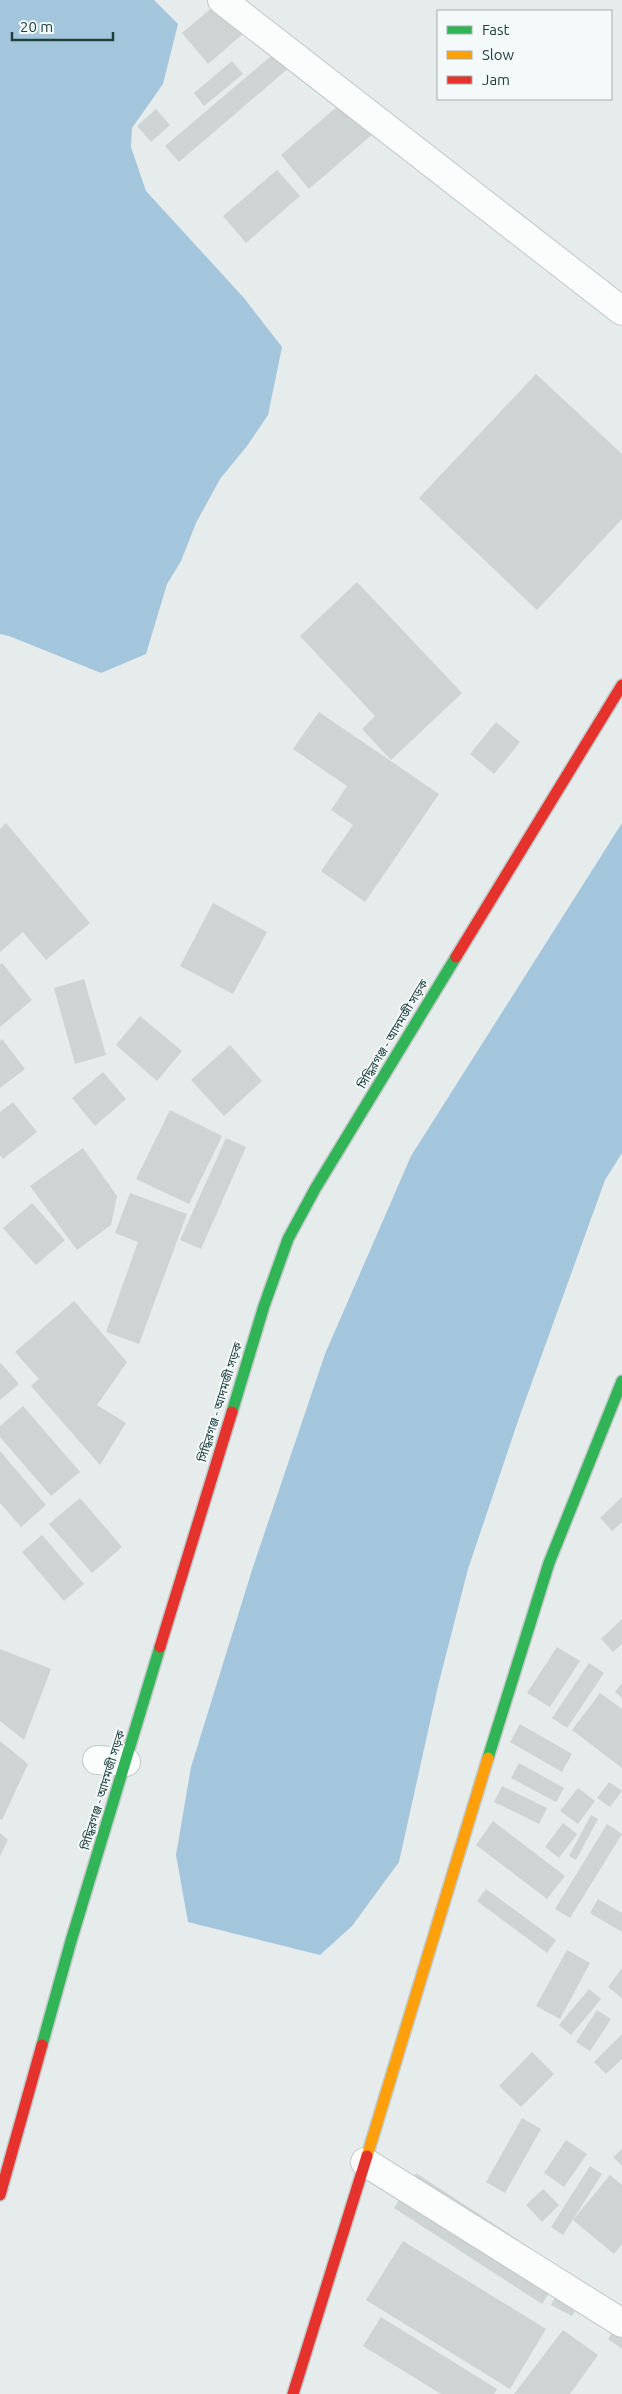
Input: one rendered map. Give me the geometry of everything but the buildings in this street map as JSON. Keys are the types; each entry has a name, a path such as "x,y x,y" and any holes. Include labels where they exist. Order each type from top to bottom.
{"main road":[{"name":"সিদ্ধিরগঞ্জ - আদমজী সড়ক","path":"0,2195 71,1941 264,1306 288,1239 315,1190 622,685"},
{"path":"293,2394 431,1940 550,1563 622,1381"}],"street":[{"path":"222,0 622,311"},
{"path":"96,1760 126,1762"},
{"path":"365,2162 622,2323"}],"water":[{"path":"0,0 154,0 178,24 163,84 132,128 131,147 146,191 244,298 282,347 268,415 247,446 220,479 196,523 181,561 167,584 146,654 101,673 0,634"},
{"path":"622,823 622,1153 605,1180 519,1418 468,1569 438,1686 399,1862 352,1926 320,1955 188,1922 176,1855 191,1767 252,1570 325,1354 411,1156"}],"traffic: fast":[{"path":"232,1412 264,1306 288,1239 315,1189 456,957"},
{"path":"488,1758 549,1563 622,1381"},
{"path":"42,2045 71,1941 160,1647"}],"traffic: slow":[{"path":"367,2156 488,1758"}],"traffic: jam":[{"path":"456,957 622,685"},
{"path":"160,1647 232,1412"},
{"path":"0,2195 42,2045"},
{"path":"293,2394 367,2156"}]}
